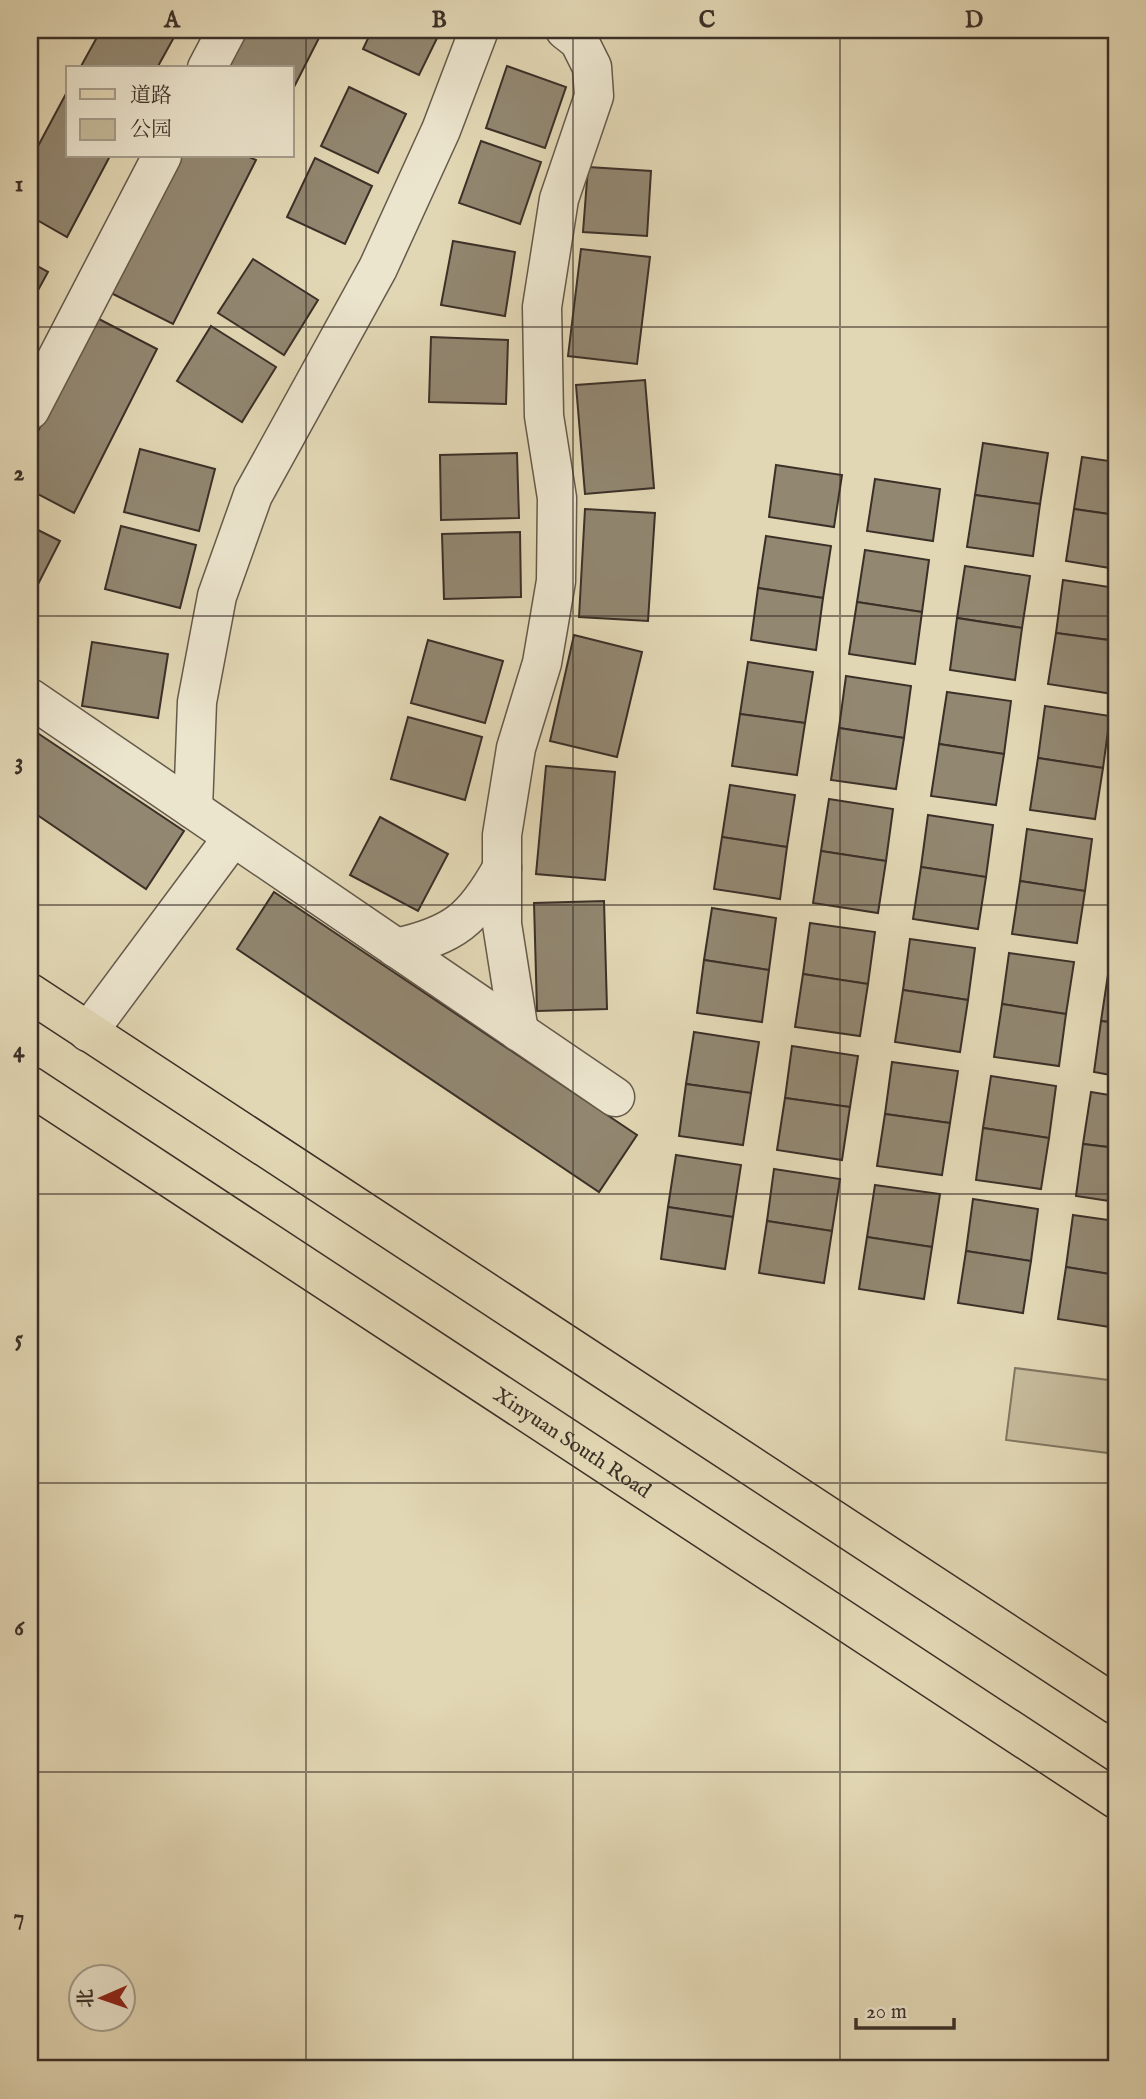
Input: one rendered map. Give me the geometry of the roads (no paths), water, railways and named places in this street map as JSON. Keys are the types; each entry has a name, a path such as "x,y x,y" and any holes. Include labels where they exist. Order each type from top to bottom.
{"main road":[{"path":"30,993 1116,1705"},
{"name":"Xinyuan South Road","path":"30,1086 1116,1799"}],"lane":[{"path":"209,66 228,30"},
{"path":"193,809 197,702 212,622 217,596 253,495 383,256 441,130 479,30"},
{"path":"519,1032 502,924 502,835 516,748 541,663 556,581 557,498 544,416 542,307 559,199 594,96 592,67 579,41 565,30"},
{"path":"30,410 161,158"},
{"path":"30,698 615,1097"},
{"path":"88,1032 233,837"},
{"path":"396,948 430,940 460,923 485,899 502,868"}]}
